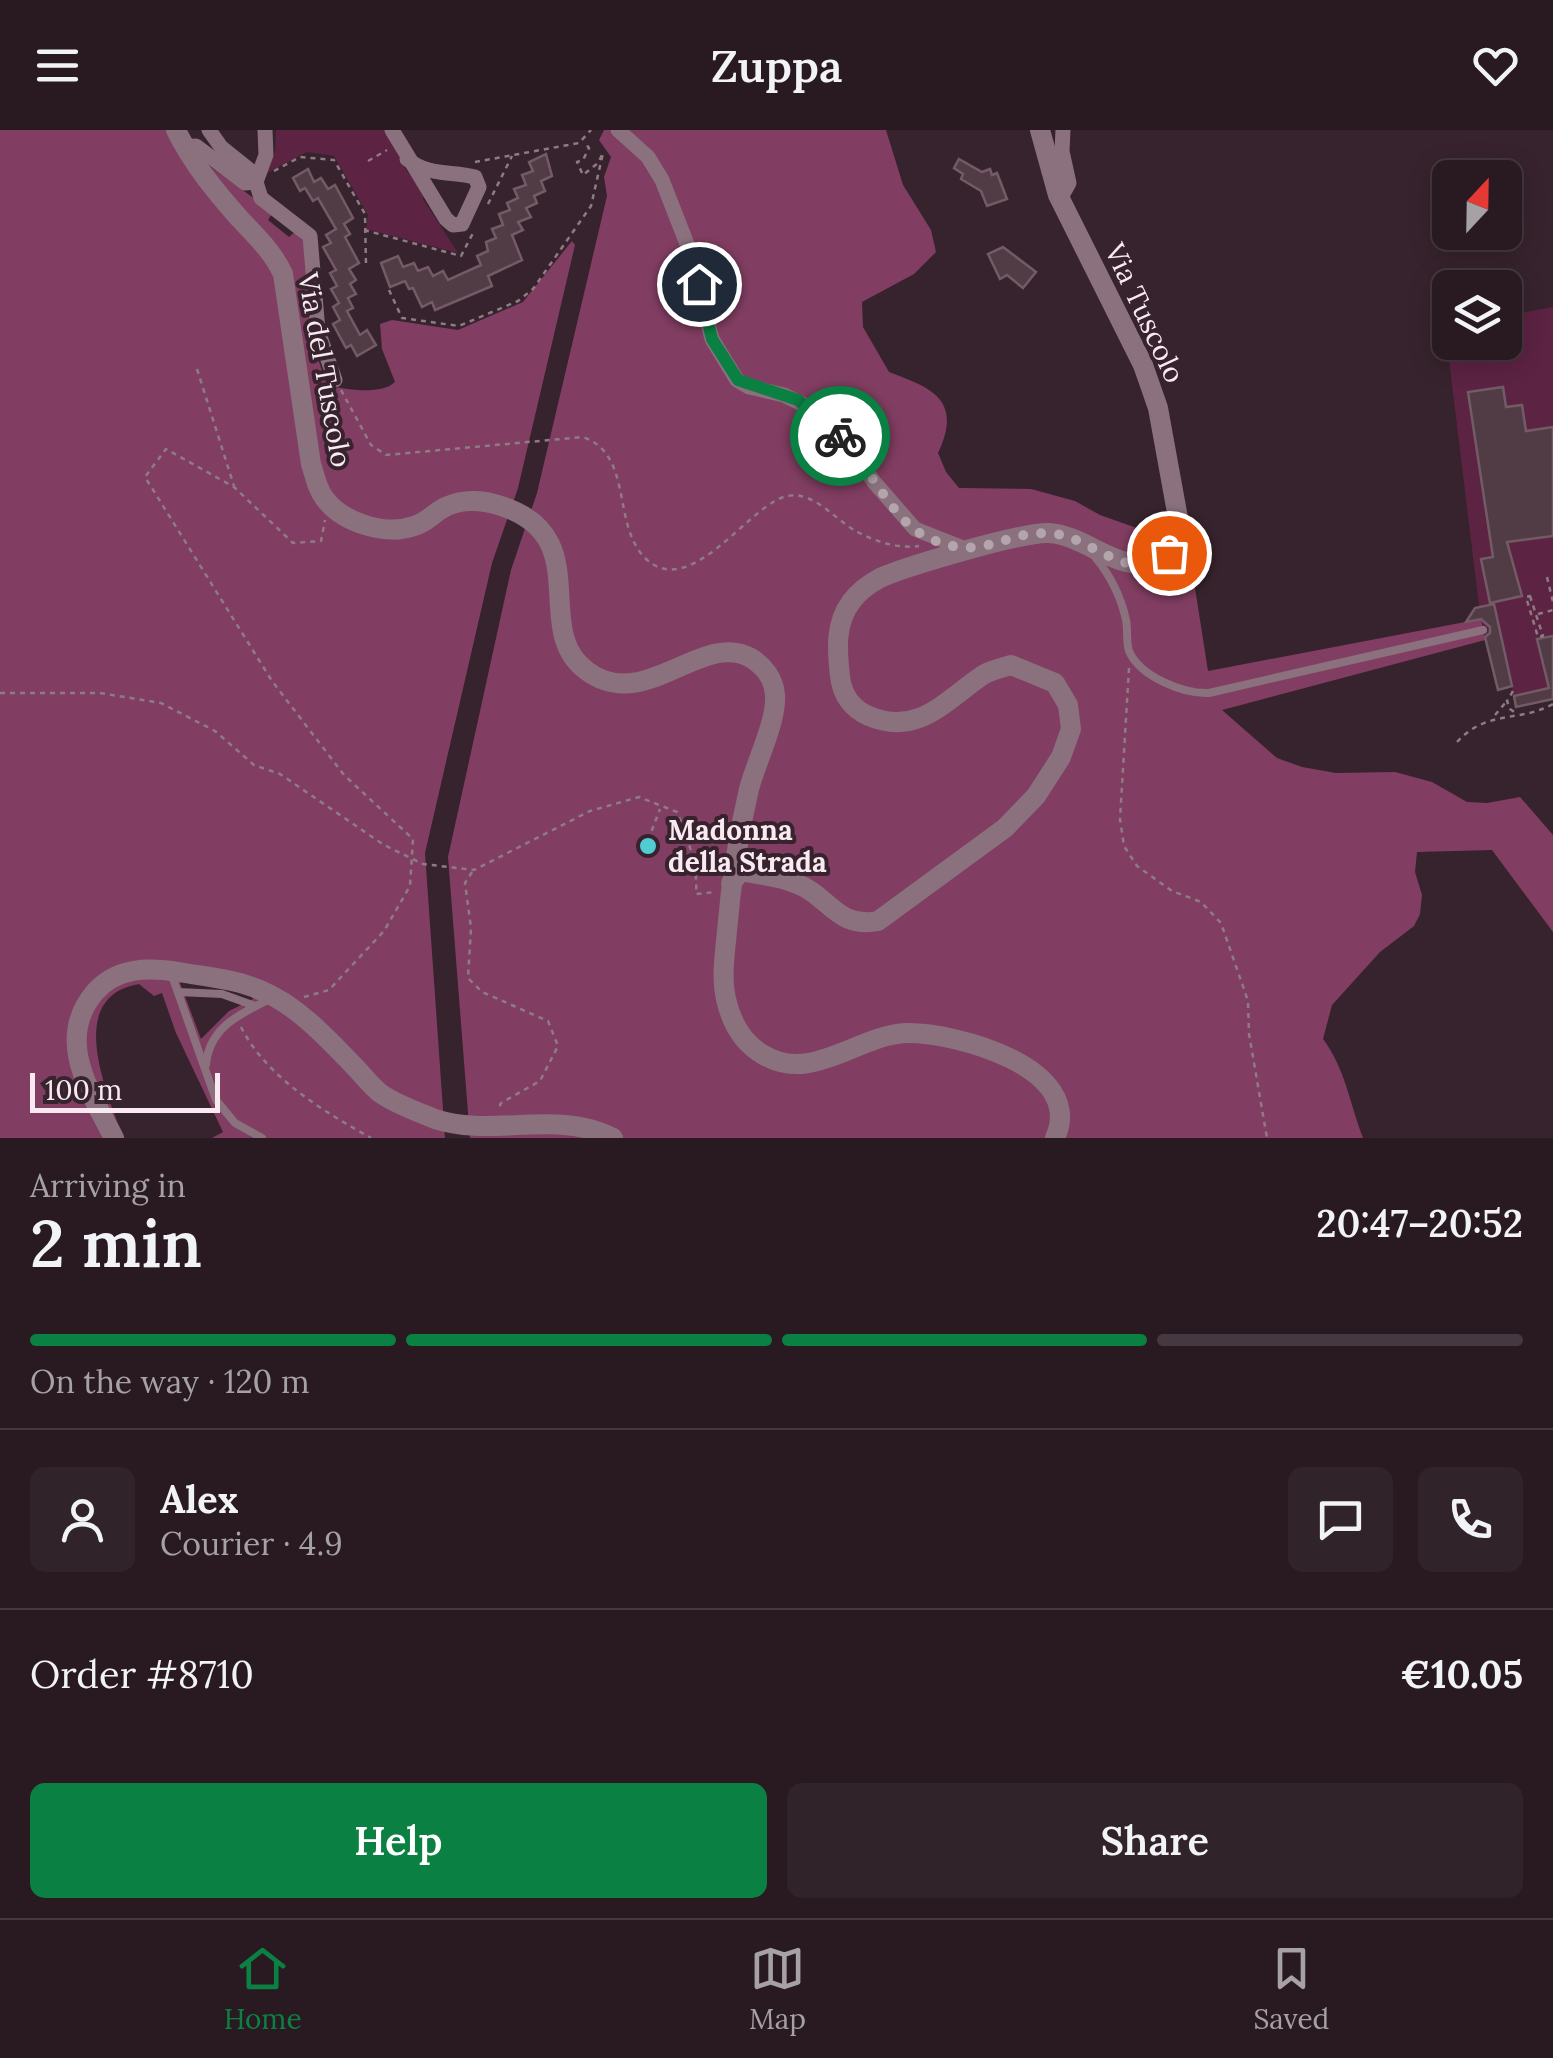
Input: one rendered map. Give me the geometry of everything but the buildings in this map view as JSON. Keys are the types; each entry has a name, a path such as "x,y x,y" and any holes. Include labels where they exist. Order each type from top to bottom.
{"street":[{"path":"209,130 221,147 256,179 261,198 310,236 318,331 335,380"},
{"path":"180,138 245,183 256,179 266,154 265,130"},
{"path":"618,130 648,157 662,180 689,249 712,339 729,370 742,384 784,394 812,410 852,448 874,482 916,529 970,551"},
{"name":"Via Tuscolo","path":"778,879 811,891 854,922 878,920 1004,828 1036,796 1061,757 1071,729 1068,705 1055,683 1012,665 986,672 934,714 902,724 887,723 859,711 844,695 839,628 850,603 871,583 884,576 1040,533 1068,536 1118,561 1146,564 1169,553 1178,525 1171,470 1152,388 1060,199 1040,130"},
{"path":"1060,199 1069,183 1062,151 1064,130"},
{"path":"392,131 407,159 446,219 453,226 462,224 479,187 476,177 437,173 407,159"},
{"name":"Via del Tuscolo","path":"180,138 218,194 276,257 284,274 312,464 328,504 356,521 391,529 410,528 452,504 465,502 480,501 518,512 554,548 564,638 570,652 589,673 604,680 648,680 728,650 745,655 762,667 772,682 775,699 750,788 732,878 724,982 739,1033 764,1056 780,1062 818,1062 854,1046 900,1034 958,1040 1004,1056 1049,1086 1061,1118 1054,1138"},
{"path":"736,852 755,870 778,879"},
{"path":"732,878 741,870 778,879"},
{"path":"729,912 749,880 778,879"},
{"path":"114,1138 78,1066 76,1049 83,1012 93,994 106,981 142,969 233,981 334,1046 381,1094 446,1123 491,1128 546,1124 590,1128 613,1138"}],"lane":[{"path":"1068,536 1088,548 1108,575 1126,618 1130,652 1146,670 1168,685 1196,693 1483,630"},
{"path":"170,971 216,1100 226,1115 262,1138"},
{"path":"178,992 270,1002"},
{"path":"205,1070 211,1042 235,1016 270,1002"}],"path":[{"path":"472,162 579,143 591,130"},
{"path":"368,162 394,146 389,134 392,131"},
{"path":"390,290 402,318 459,326 518,301 533,289 591,206 604,153 583,175 577,162 584,160 589,148 586,144"},
{"path":"256,179 300,156 334,160 365,214 366,266"},
{"path":"364,230 461,256 464,250"},
{"path":"196,368 234,487"},
{"path":"335,380 372,445 386,455 583,436 599,442 610,454 631,538 648,560 663,568 681,570 697,562 772,502 796,495 814,501 854,530 881,543 911,547 947,543"},
{"path":"270,1002 329,990 384,932 410,886 413,839 344,774 272,681 144,478 166,449 234,487 292,543 320,541 328,504"},
{"path":"1547,577 1553,602"},
{"path":"1533,616 1553,610"},
{"path":"1130,652 1120,819 1124,846 1137,866 1172,891 1201,902 1221,922 1248,1001 1249,1034 1267,1138"},
{"path":"1493,717 1513,692"},
{"path":"0,694 100,693 161,704 216,731 254,765 280,774 384,845 424,864 474,870"},
{"path":"1507,701 1520,716"},
{"path":"1457,742 1493,717 1539,712 1553,704"},
{"path":"491,1128 501,1103 540,1081 558,1046 548,1021 482,992 468,978 471,928 465,882 474,870 590,812 639,797 677,812 688,838 697,878 696,894 713,894 732,878"},
{"path":"648,840 661,806"},
{"path":"235,1016 248,1040 307,1098 371,1138"}],"shaded area":[{"path":"0,130 167,130 273,212 268,220 289,237 295,232 311,249 325,356 318,359 327,385 335,387 373,390 395,382 382,349 380,324 392,320 458,330 523,302 572,241 575,245 518,488 492,563 425,853 445,1138 212,1138 223,1132 176,1033 162,993 154,996 139,984 116,993 102,1007 97,1027 101,1073 123,1138 0,1138","holes":["183,979 251,995 253,999 229,1011 201,1039 180,983"]},
{"path":"276,130 389,130 406,170 424,191 423,199 458,253 366,229 368,215 334,156 307,152 267,173 275,152"},
{"path":"604,130 886,130 903,185 931,230 936,252 914,274 862,302 863,327 889,372 930,391 945,408 945,435 938,453 946,472 959,488 1031,489 1075,501 1189,550 1208,671 1481,619 1485,640 1222,710 1277,758 1336,773 1395,772 1432,782 1467,802 1520,797 1553,835 1553,932 1492,850 1417,852 1415,872 1422,895 1414,926 1380,952 1332,1005 1323,1039 1342,1074 1363,1138 470,1138 448,857 511,570 537,493 607,196 604,177 611,157 599,140"},
{"path":"1553,307 1553,699 1516,707 1512,687 1498,690 1481,620 1466,622 1479,606 1449,360 1522,360 1522,313"}],"way so far":[{"path":"840,436 874,482 922,535 970,551 1040,533 1055,534 1134,565 1159,561 1169,553"}],"place":[{"name":"Madonna della Strada","path":"648,846"}],"route":[{"path":"699,284 715,348 738,380 749,387 798,400 840,436"}]}
